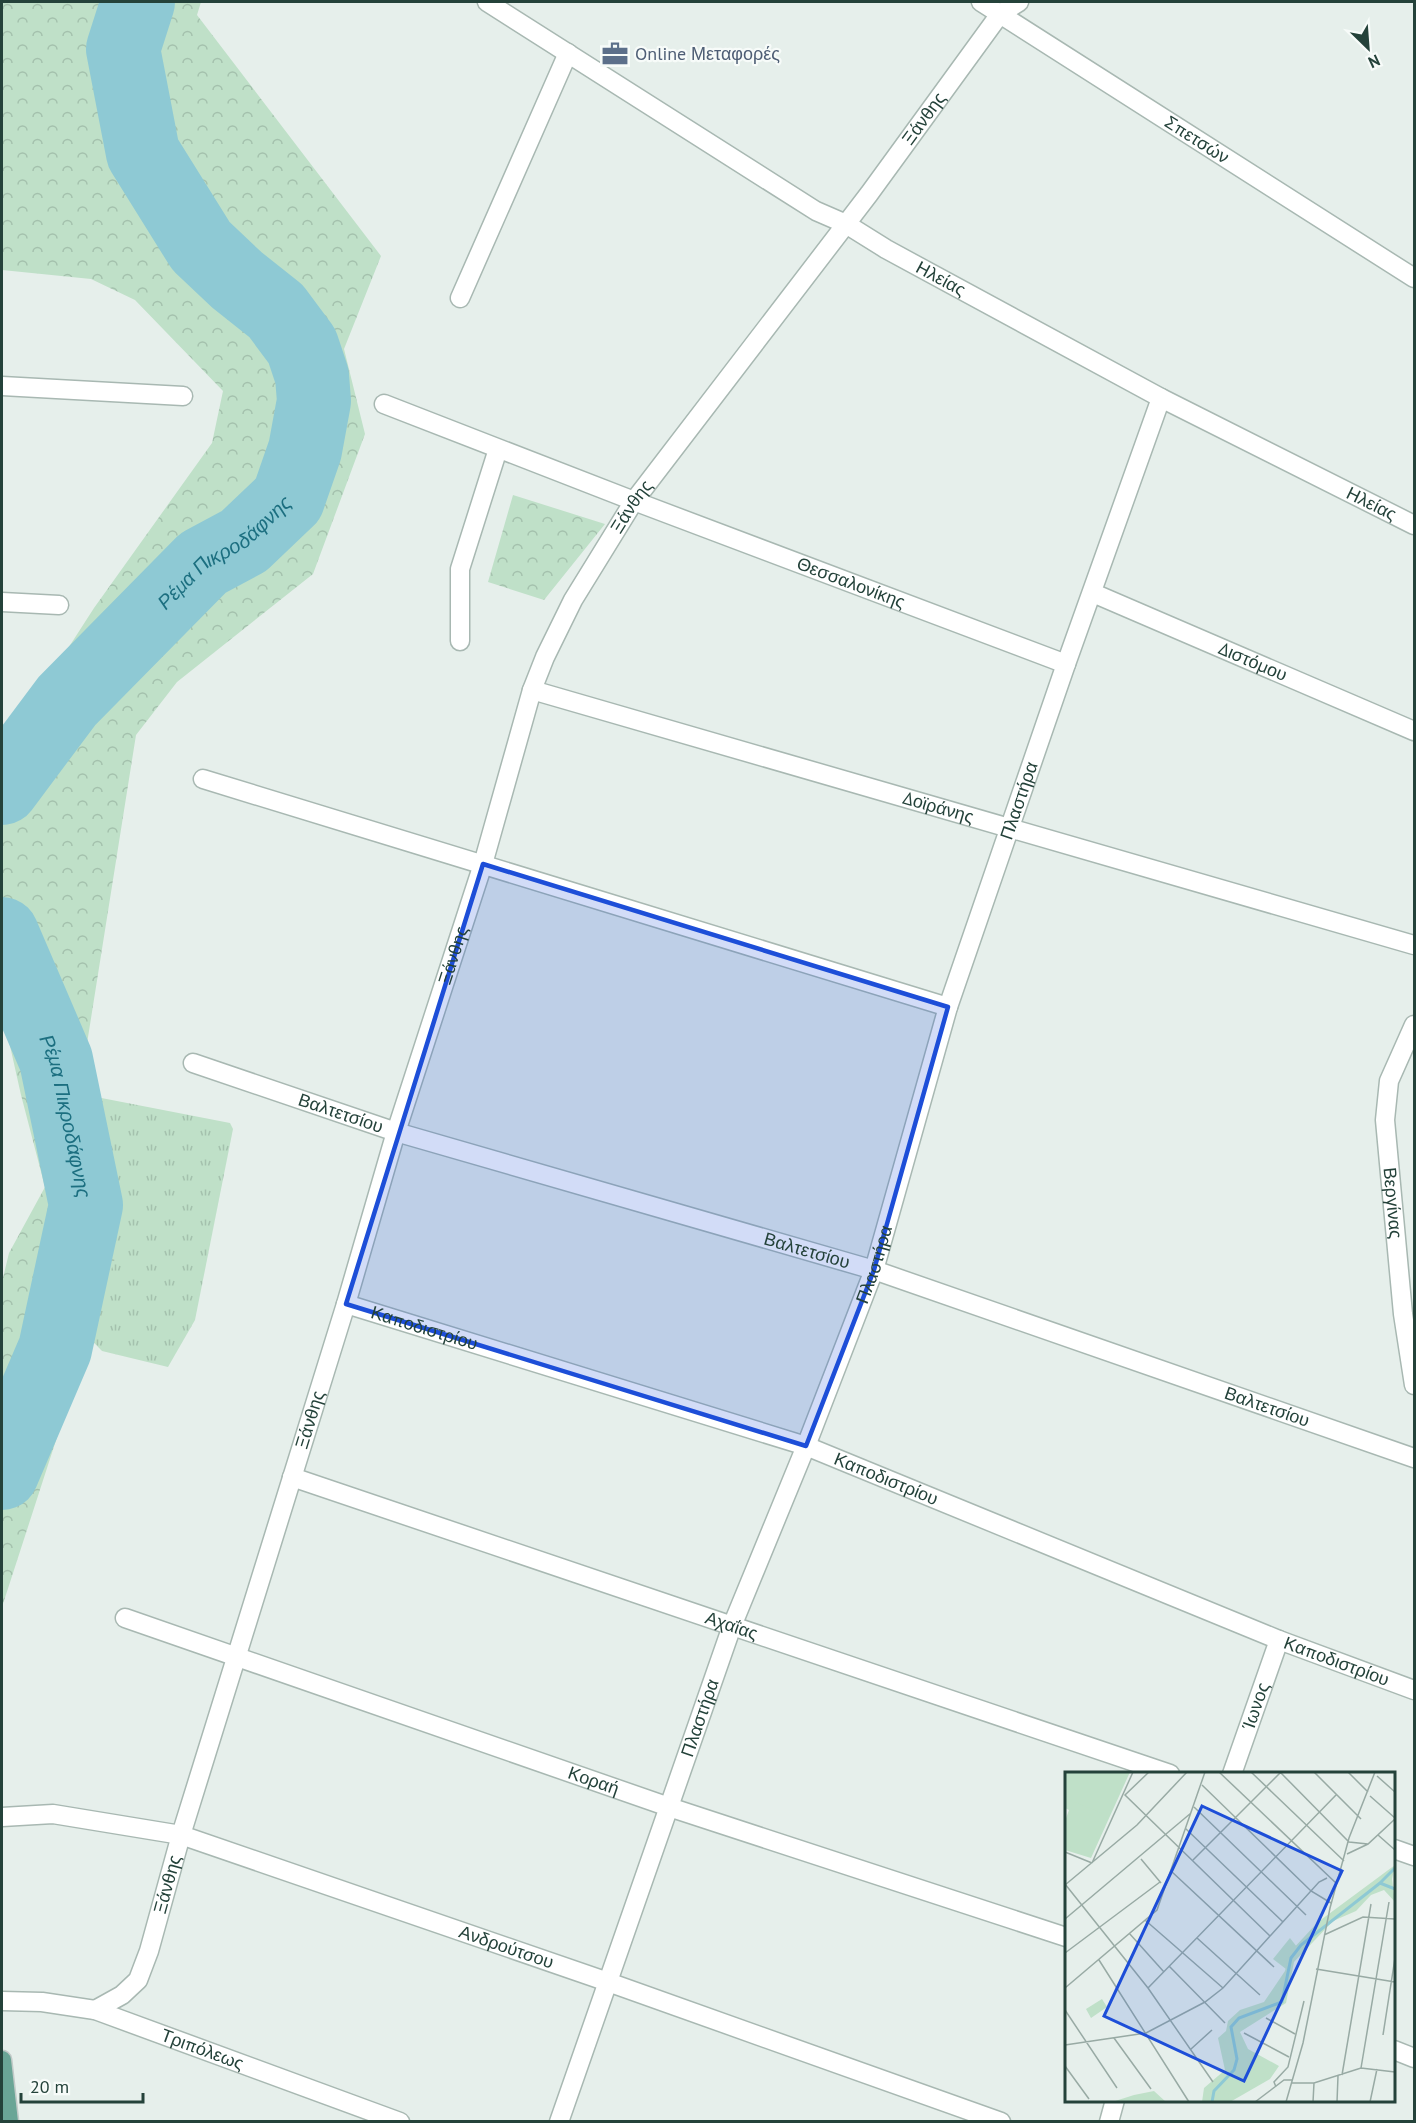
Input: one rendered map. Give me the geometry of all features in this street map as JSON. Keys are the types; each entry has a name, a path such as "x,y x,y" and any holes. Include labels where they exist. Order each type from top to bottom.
{"main road":[{"path":"2,2060 9,2121"}],"street":[{"name":"Ηλείας","path":"487,2 816,211 846,224 886,249 1161,398 1414,525"},
{"name":"Σπετσών","path":"981,2 1414,278"},
{"name":"Ξάνθης","path":"95,2010 122,1995 138,1980 148,1951 181,1835 346,1304 396,1132 483,864 532,690 545,657 573,600 634,501 846,224 1000,14 1019,2"},
{"path":"460,298 568,53"},
{"path":"2,386 183,396"},
{"name":"Πλαστήρα","path":"559,2121 732,1626 806,1446 874,1270 948,1007 1066,664 1161,398"},
{"name":"Θεσσαλονίκης","path":"384,404 1066,664"},
{"path":"460,641 460,569 498,449"},
{"name":"Διστόμου","path":"1093,593 1414,731"},
{"path":"2,602 59,605"},
{"name":"Δοϊράνης","path":"532,690 1414,945"},
{"path":"203,779 948,1007"},
{"name":"Βεργίνας","path":"1414,1026 1389,1081 1385,1120 1409,1316 1414,1385"},
{"name":"Βαλτετσίου","path":"194,1063 396,1132 874,1270 1414,1458"},
{"name":"Καποδιστρίου","path":"346,1304 806,1446 1279,1640 1414,1690"},
{"name":"Αχαΐας","path":"292,1477 1167,1772"},
{"name":"Κοραή","path":"125,1618 669,1807 1065,1937"},
{"name":"Ίωνος","path":"1232,1772 1279,1640"},
{"name":"Ανδρούτσου","path":"2,1817 53,1814 181,1835 608,1982 1001,2121"},
{"path":"1395,1849 1414,1856"},
{"name":"Τριπόλεως","path":"2,2001 42,2002 95,2010 400,2121"},
{"path":"1395,2050 1414,2058"},
{"path":"1109,2121 1114,2102"}],"highlighted area":[{"path":"483,864 948,1007 874,1270 806,1446 346,1304"}],"green space":[{"path":"2,2 201,2 197,15 381,256 344,349 365,434 313,574 177,682 136,735 82,1075 117,1252 2,1607 2,1282 9,1253 45,1187 2,1010 2,747 94,608 212,443 223,391 135,300 91,279 2,270"},
{"path":"513,495 605,524 544,600 488,582"},
{"path":"86,1095 230,1123 233,1129 195,1320 168,1367 102,1351 76,1324 80,1131"}],"waterway":[{"name":"Ρέμα Πικροδάφνης","path":"2,788 67,701 203,563 244,541 288,499 305,450 314,401 312,376 302,346 276,311 237,280 201,246 143,153 123,49 138,2"},
{"name":"Ρέμα Πικροδάφνης","path":"2,934 56,1060 86,1205 55,1349 2,1473"}],"place":[{"name":"Online Μεταφορές","path":"615,54"}]}
